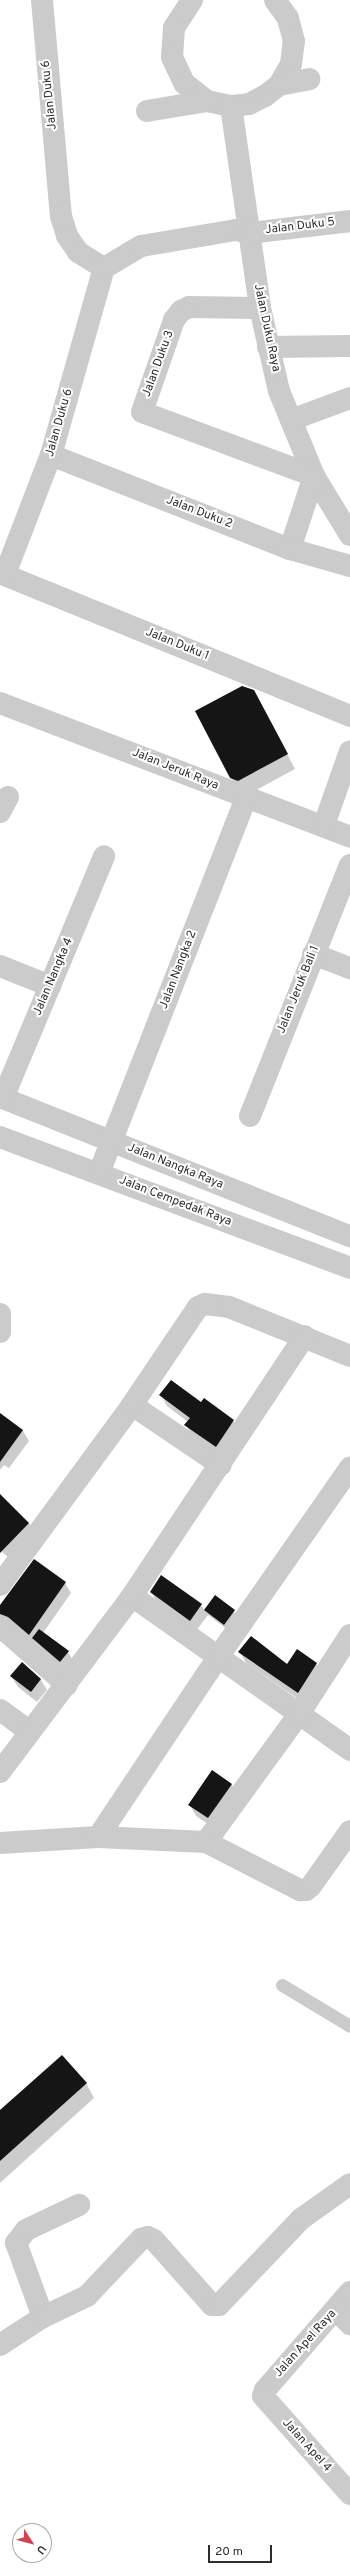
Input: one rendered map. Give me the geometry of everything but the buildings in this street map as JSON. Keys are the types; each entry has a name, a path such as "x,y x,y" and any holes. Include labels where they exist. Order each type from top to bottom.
{"street":[{"name":"Jalan Duku 6","path":"2,573 51,455 104,268 78,252 67,236 61,216 42,0"},
{"path":"192,0 174,28 172,57 184,83 207,101"},
{"path":"147,111 207,101 231,106 249,104 265,96 279,85 291,64 294,41 288,18 275,0"},
{"path":"279,85 309,79"},
{"name":"Jalan Duku Raya","path":"231,106 242,232 279,391 314,476 350,534"},
{"name":"Jalan Duku 5","path":"242,232 350,221"},
{"path":"104,268 141,246 242,232"},
{"name":"Jalan Duku 3","path":"260,308 189,307 181,311 174,320 142,412 314,476"},
{"path":"268,346 350,346"},
{"path":"291,420 350,398"},
{"name":"Jalan Duku 2","path":"51,455 290,549 350,566"},
{"path":"290,549 314,476"},
{"name":"Jalan Duku 1","path":"2,573 350,716"},
{"name":"Jalan Jeruk Raya","path":"0,703 246,798 324,825 350,836"},
{"path":"324,825 350,751"},
{"name":"Jalan Nangka 2","path":"99,1173 246,798"},
{"name":"Jalan Nangka 4","path":"2,1097 104,856"},
{"name":"Jalan Jeruk Bali 1","path":"250,1116 313,954 350,865"},
{"path":"313,954 350,968"},
{"path":"0,966 50,986"},
{"name":"Jalan Nangka Raya","path":"2,1097 350,1236"},
{"name":"Jalan Cempedak Raya","path":"0,1137 350,1268"},
{"path":"0,1585 132,1405 198,1307 205,1304 229,1307 305,1336 350,1356"},
{"path":"0,1314 0,1332"},
{"path":"0,1772 67,1685 132,1596 221,1465 305,1336"},
{"path":"132,1405 221,1465"},
{"path":"98,1837 218,1657 350,1468"},
{"path":"132,1596 350,1750"},
{"path":"0,1626 67,1685"},
{"path":"206,1842 298,1714 350,1635"},
{"path":"0,1710 30,1732"},
{"path":"0,1843 98,1837 206,1842 300,1890 306,1890 311,1886 350,1831"},
{"path":"0,2345 43,2317 87,2296 141,2238 148,2237 212,2305 219,2305 301,2219 350,2184"},
{"path":"43,2317 16,2243 26,2230 79,2205"},
{"name":"Jalan Apel Raya","path":"263,2396 265,2390 343,2317 350,2292"},
{"name":"Jalan Apel 4","path":"263,2396 350,2494"}],"lane":[{"path":"282,1985 350,2026"}]}
